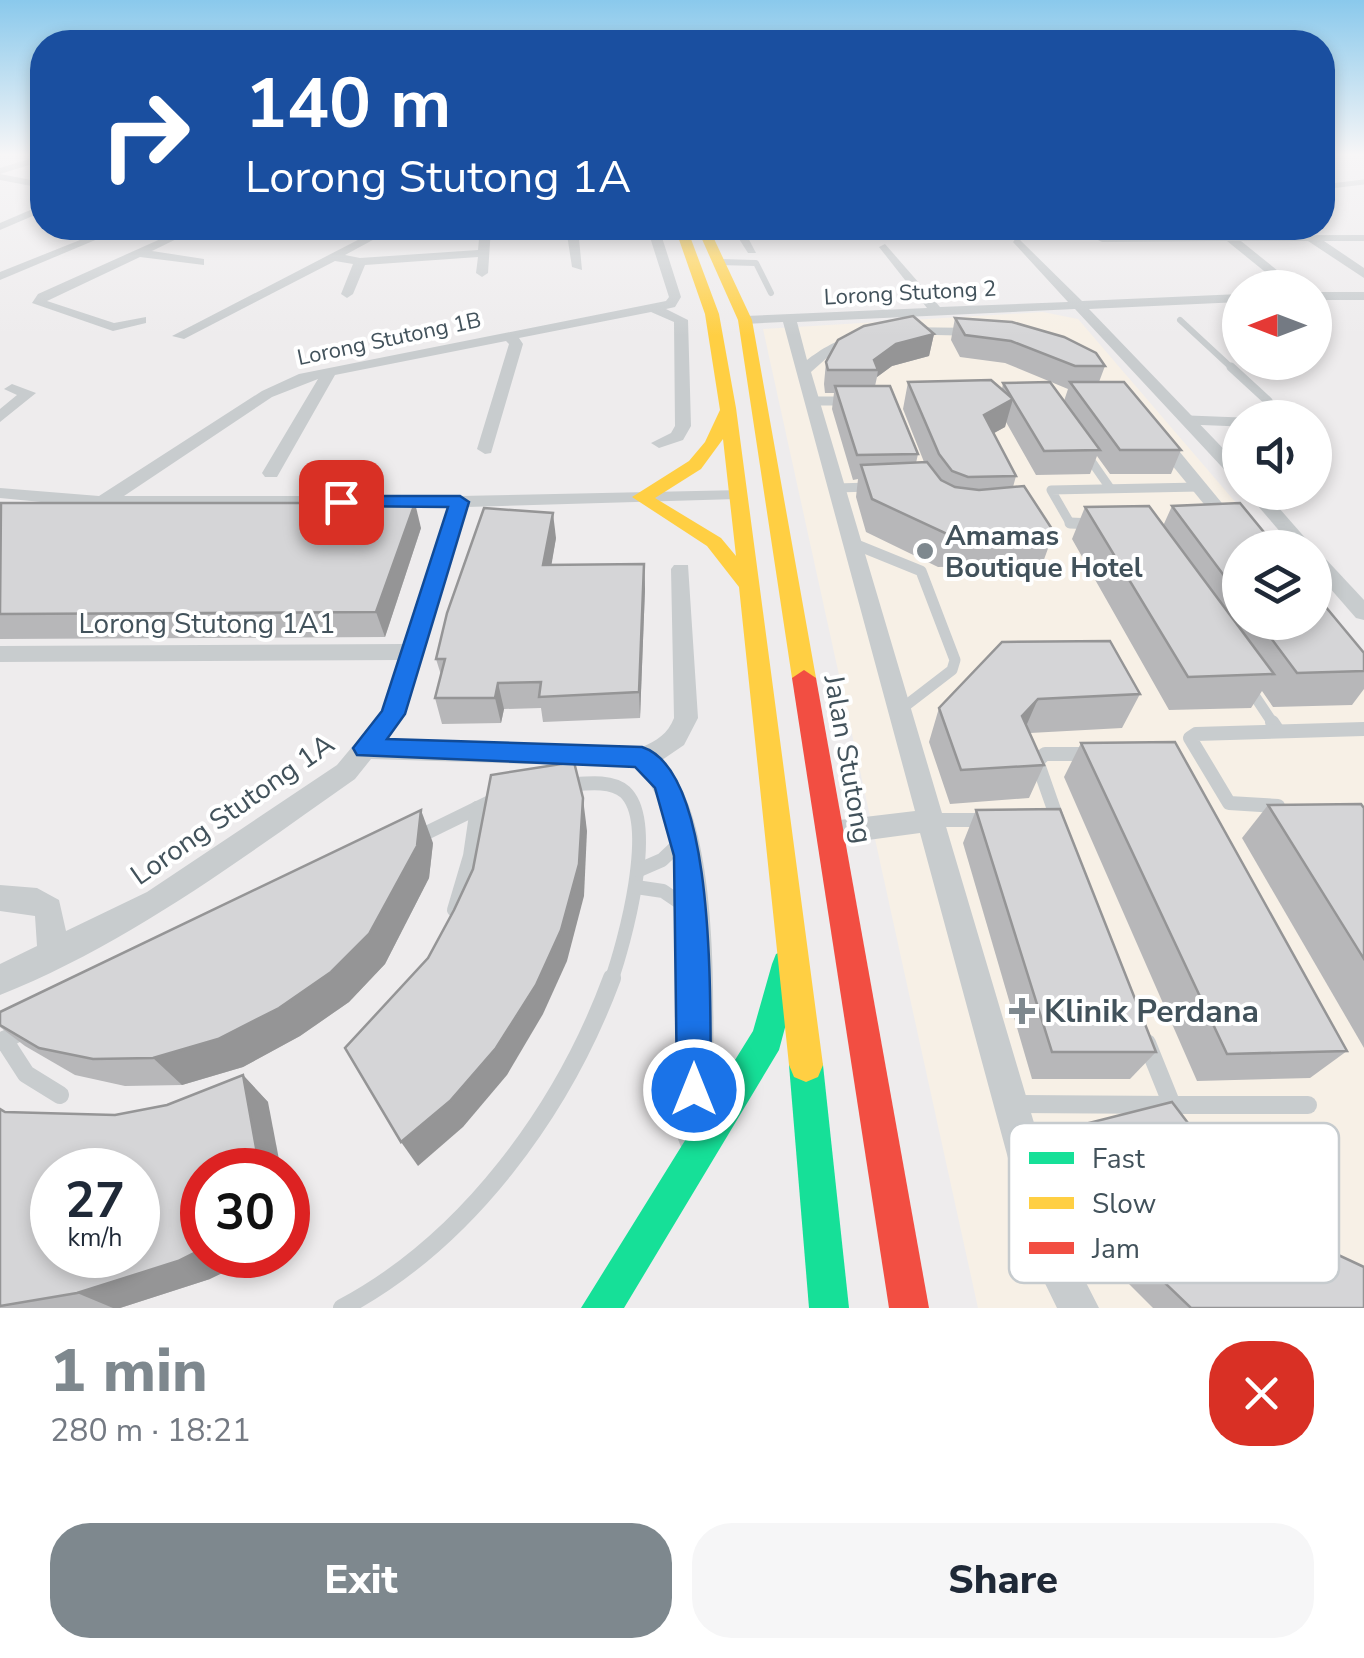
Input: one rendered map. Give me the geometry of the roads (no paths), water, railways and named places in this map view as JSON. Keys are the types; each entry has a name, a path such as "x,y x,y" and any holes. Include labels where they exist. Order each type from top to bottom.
{"main road":[{"path":"685,240 712,314 728,408 794,940 829,1308"},
{"name":"Jalan Stutong","path":"709,240 744,320 909,1308"},
{"path":"737,494 764,478 748,400 752,371"},
{"path":"641,497 677,484 699,466 718,442 728,408"},
{"path":"641,497 713,538 734,559 752,592"},
{"path":"601,1308 767,1038 806,907 806,852 831,833"}],"street":[{"path":"0,227 29,214"},
{"path":"1335,238 1364,238"},
{"path":"0,276 88,240"},
{"path":"140,320 114,327 38,303 167,240"},
{"path":"180,336 366,240"},
{"path":"482,273 485,240"},
{"path":"574,240 578,266"},
{"path":"656,240 675,298 656,309"},
{"path":"745,240 752,251"},
{"path":"1017,240 1222,456"},
{"path":"1233,240 1270,270"},
{"path":"1314,240 1364,274"},
{"path":"885,247 935,310"},
{"path":"140,252 200,262"},
{"path":"335,257 360,262 484,253"},
{"path":"348,294 360,262"},
{"path":"1332,296 1364,296"},
{"name":"Lorong Stutong 2","path":"744,320 1222,299"},
{"path":"656,309 681,320 684,426 677,436 660,443"},
{"name":"Lorong Stutong 1B","path":"103,502 267,394 330,371 656,309"},
{"path":"789,318 1016,1123"},
{"path":"803,370 810,361 843,343 888,332 944,329 993,334"},
{"path":"484,449 516,344 508,336"},
{"path":"271,473 330,371"},
{"path":"0,417 27,396 12,389"},
{"path":"1138,395 1167,394"},
{"path":"1149,426 1199,486 1219,522 1229,530"},
{"path":"0,493 103,502 460,502 737,494"},
{"name":"Lorong Stutong 1A","path":"0,980 53,956 180,886 346,772 393,714 460,502"},
{"path":"1271,510 1289,530"},
{"path":"366,748 642,757 671,744 682,733 686,718 681,569"},
{"path":"1332,573 1355,592 1364,613"},
{"name":"Lorong Stutong 1A1","path":"0,654 414,652"},
{"path":"642,757 667,783 684,838 691,911 694,1162"},
{"path":"831,833 930,820"},
{"path":"0,898 37,901 49,909 53,956"},
{"path":"1066,1283 1079,1308"}],"lane":[{"path":"718,262 756,264 771,293"},
{"path":"1180,320 1268,400"},
{"path":"812,401 852,401"},
{"path":"1189,420 1222,421"},
{"path":"1078,443 1110,488"},
{"path":"836,488 889,486"},
{"path":"1116,524 1070,523 1050,492 1199,486"},
{"path":"852,543 921,571 954,660 948,673 900,711"},
{"path":"1245,683 1278,731"},
{"path":"1294,806 1239,807 1229,803 1190,738 1196,734 1364,729"},
{"path":"1064,837 1037,762 1040,757 1097,754"},
{"path":"342,1308 432,1249 558,1095 609,989 637,878 634,804 628,794 615,786 552,784"},
{"path":"408,842 514,794"},
{"path":"454,910 470,856 477,808"},
{"path":"930,820 1003,820"},
{"path":"1039,820 1057,820"},
{"path":"637,878 684,838"},
{"path":"637,878 691,911"},
{"path":"39,1023 2,1041 26,1074 60,1094"},
{"path":"1143,1034 1172,1105"},
{"path":"1011,1104 1308,1105"}],"place":[{"name":"Amamas Boutique Hotel","path":"925,551"},
{"name":"Klinik Perdana","path":"1022,1011"}]}
